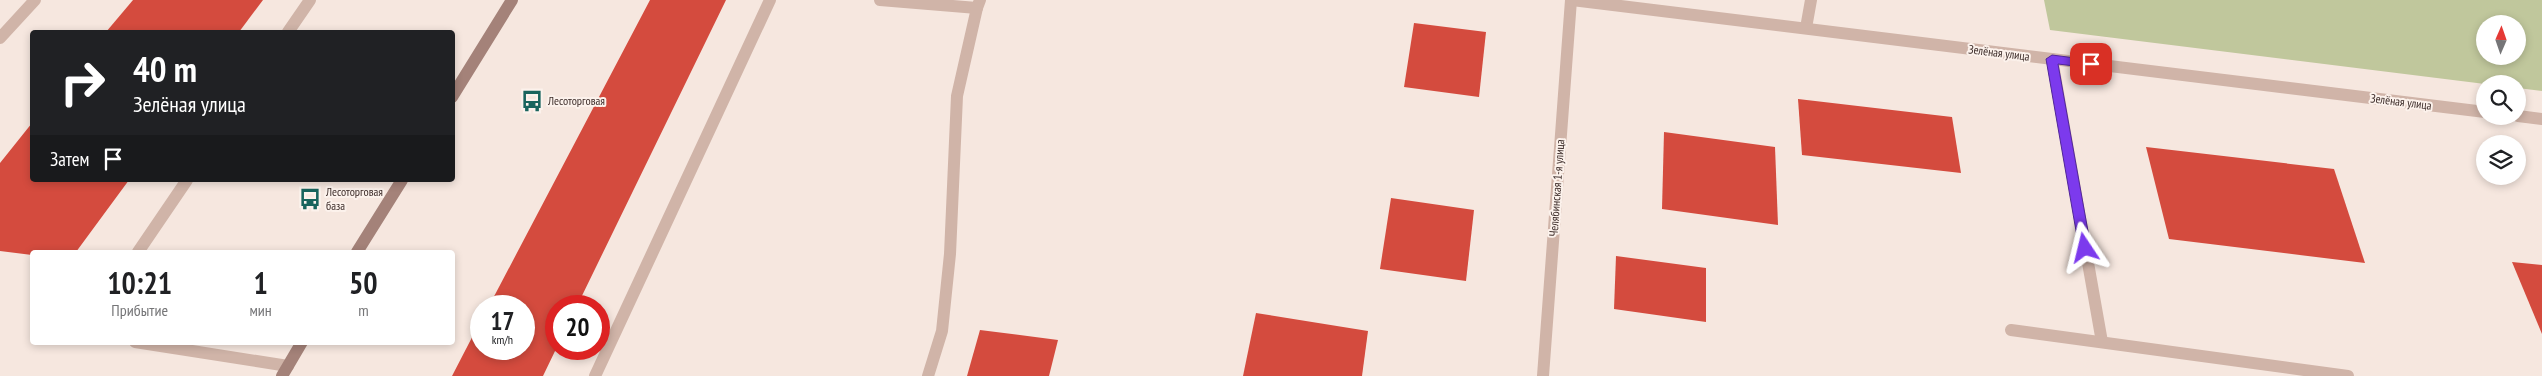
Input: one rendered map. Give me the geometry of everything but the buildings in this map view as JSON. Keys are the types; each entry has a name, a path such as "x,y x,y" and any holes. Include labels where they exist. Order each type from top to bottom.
{"main road":[{"path":"455,92 512,0"},
{"path":"358,250 401,182"},
{"path":"285,371 300,345"}],"street":[{"path":"0,38 34,0"},
{"path":"289,30 310,0"},
{"path":"594,376 770,0"},
{"path":"880,0 979,4 957,96 950,254 944,312 942,331 928,376"},
{"name":"Зелёная улица","path":"1572,0 2476,111"},
{"name":"Челябинская 1-я улица","path":"1543,376 1572,0"},
{"path":"1806,28 1811,0"},
{"path":"2052,59 2102,342"},
{"path":"2526,117 2542,119"},
{"path":"139,250 186,182"},
{"path":"2011,330 2348,376"},
{"path":"151,345 285,371"}],"green space":[{"path":"2044,0 2542,0 2542,91 2526,89 2526,75 2476,75 2476,83 2050,30"}],"place":[{"name":"Лесоторговая","path":"532,101"},
{"name":"Лесоторговая база","path":"310,199"}],"route":[{"path":"2085,248 2052,59 2091,64"}]}
